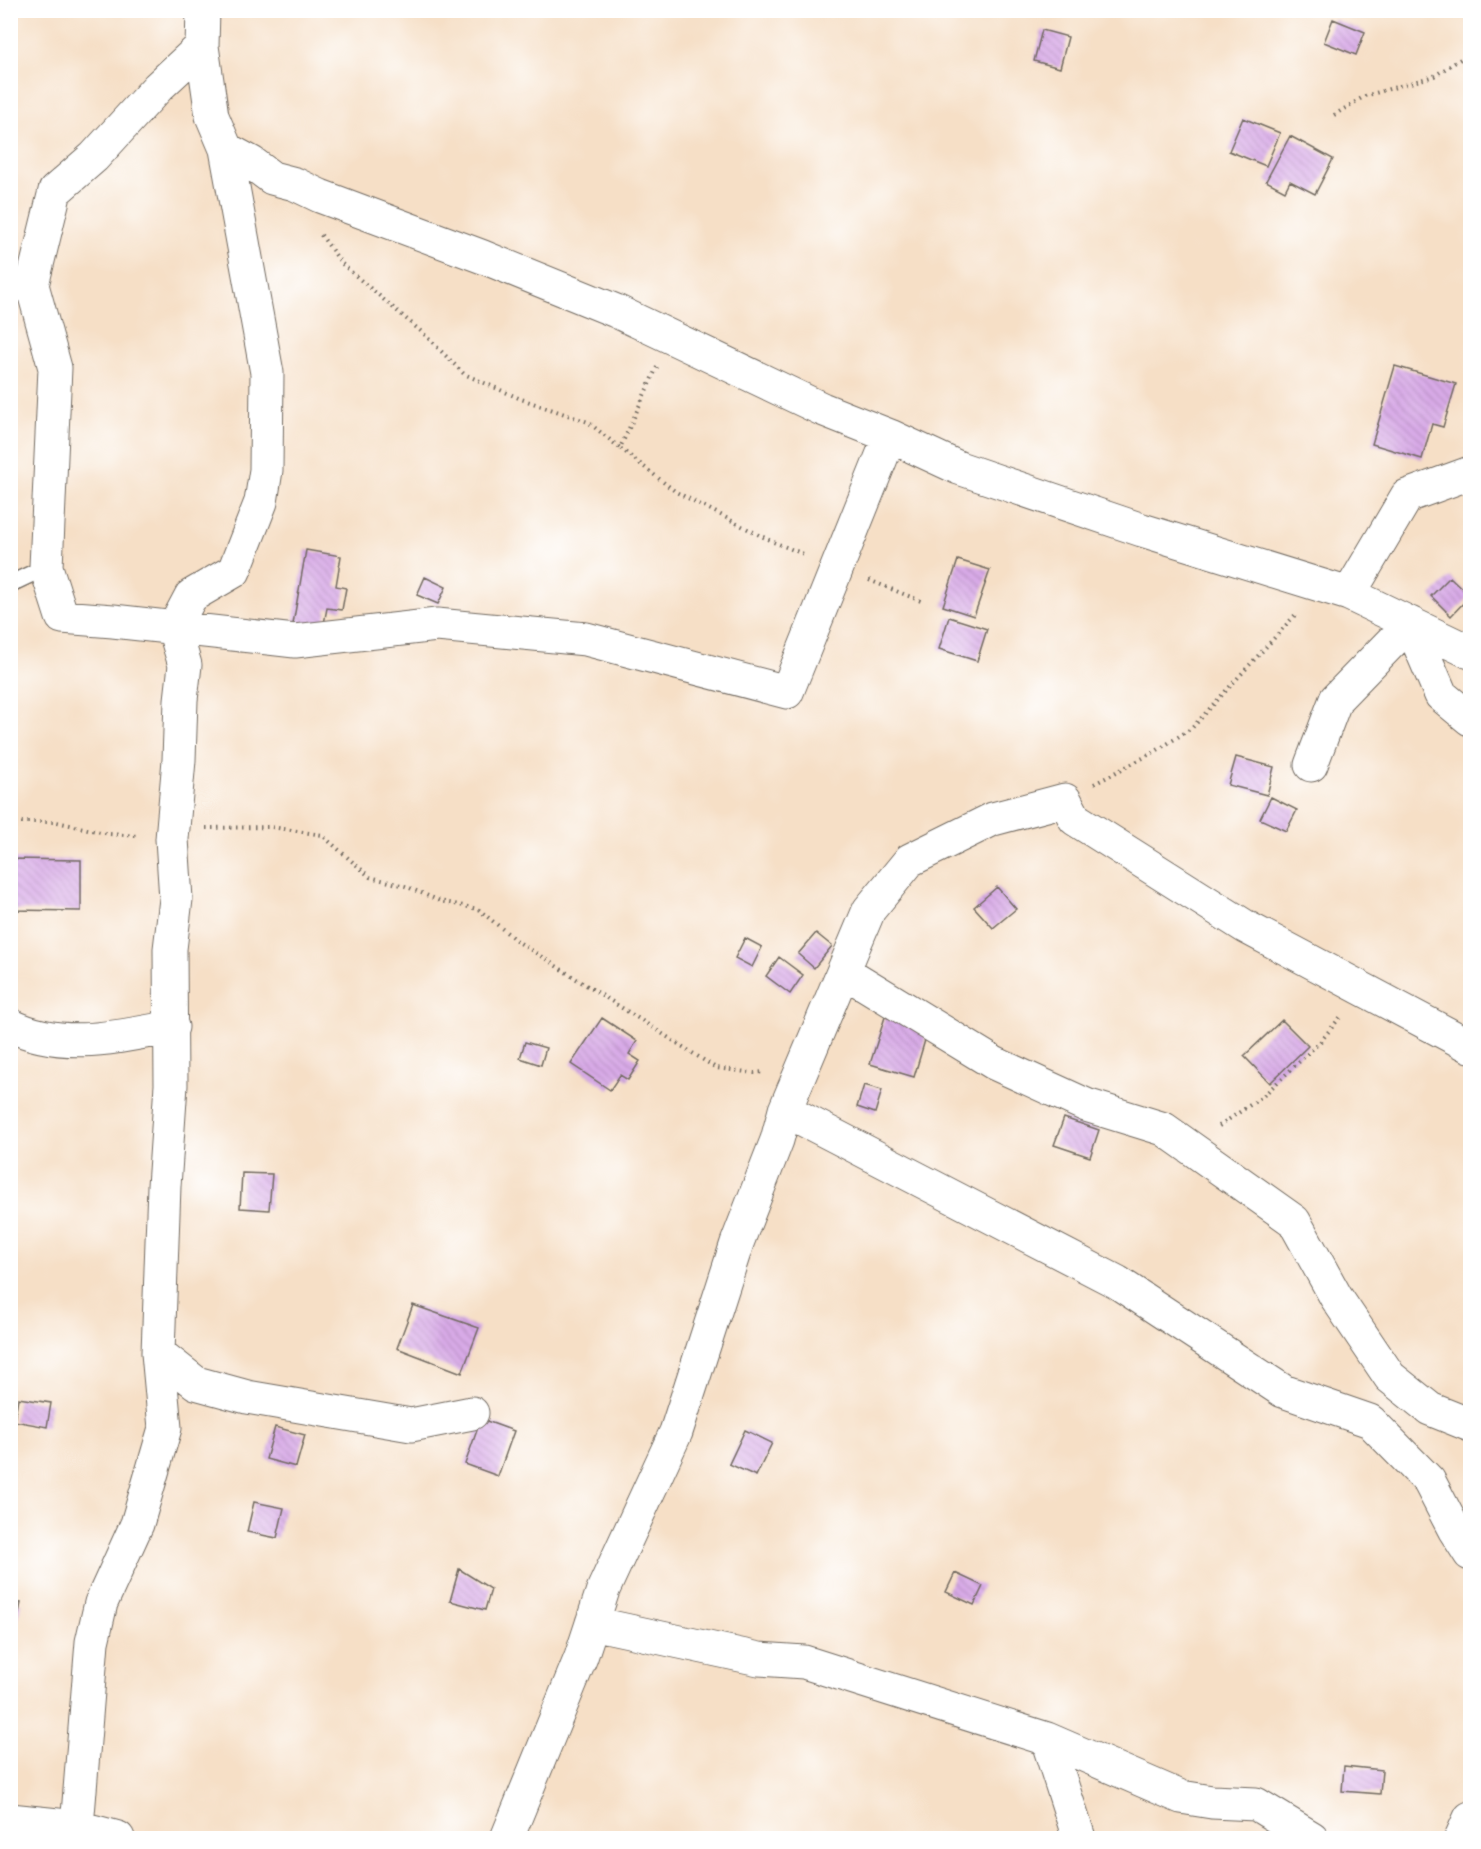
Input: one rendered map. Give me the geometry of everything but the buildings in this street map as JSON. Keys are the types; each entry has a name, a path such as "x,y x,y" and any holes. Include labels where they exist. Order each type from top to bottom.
{"street":[{"path":"77,1827 92,1642 101,1603 137,1524 165,1428 158,1353 164,1186 171,1085 170,949 176,899 172,839 185,665 174,628 191,596 234,571 261,502 266,470 267,373 226,149 212,116 202,46 203,10"},
{"path":"202,46 158,87 94,157 55,191 32,285 55,368 46,567 62,618 113,621 295,641 437,625 574,638 787,692 890,436"},
{"path":"226,149 252,163 272,178 295,184 320,196 483,257 616,311 822,409 970,471 1142,530 1334,589 1470,652"},
{"path":"1334,589 1407,496 1470,473"},
{"path":"1410,623 1440,695 1470,719"},
{"path":"1311,765 1336,699 1410,623"},
{"path":"507,1839 581,1657 603,1590 676,1432 737,1243 777,1140 785,1110 845,972 869,910 910,860 993,819 1065,800 1075,819 1246,927 1470,1046"},
{"path":"845,972 994,1063 1086,1105 1164,1130 1294,1221 1336,1297 1390,1377 1430,1409 1470,1425"},
{"path":"10,1025 28,1034 52,1040 93,1041 172,1027"},
{"path":"785,1110 1117,1282 1283,1390 1370,1420 1429,1481 1470,1554"},
{"path":"158,1353 196,1383 247,1397 411,1425 472,1413"},
{"path":"592,1623 759,1659 804,1662 1047,1739 1181,1797 1212,1802 1256,1804 1312,1839"},
{"path":"1047,1739 1078,1839"},
{"path":"1461,1839 1470,1818"},
{"path":"10,1820 77,1827 118,1839"}],"lane":[{"path":"10,584 46,567"}],"path":[{"path":"1334,115 1365,96 1434,76 1470,53"},
{"path":"316,227 342,264 424,334 464,374 522,399 588,422 676,492 771,541 921,601"},
{"path":"620,448 671,337"},
{"path":"1065,800 1156,751 1192,728 1296,614 1334,589"},
{"path":"10,818 22,822 57,822 109,834 172,839 189,828 272,827 322,835 370,877 405,886 440,902 478,909 517,941 716,1068 754,1073 806,1063"},
{"path":"1190,1148 1262,1096 1320,1041 1365,989"}]}
